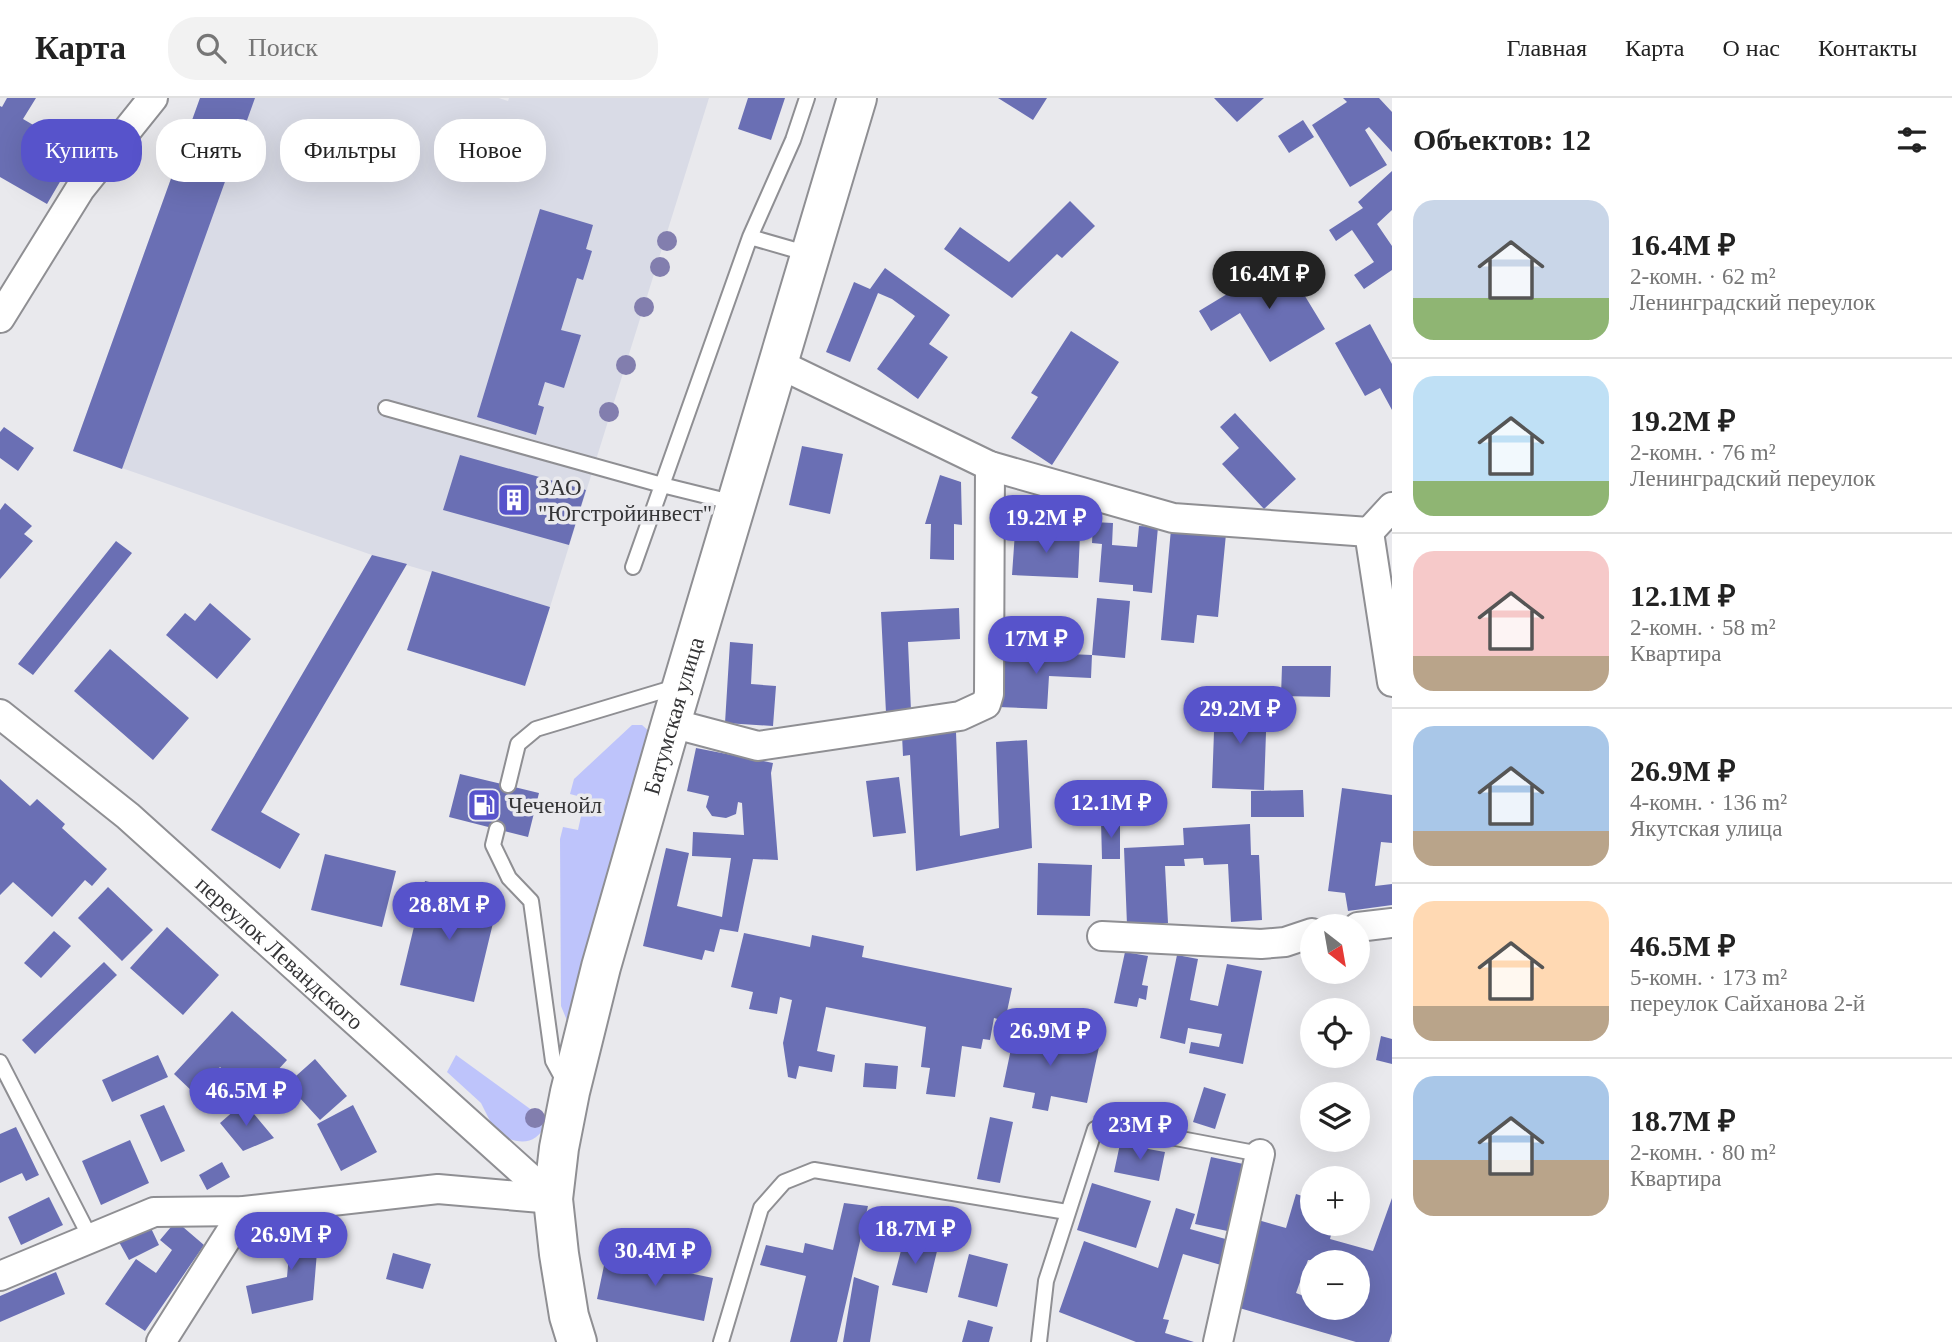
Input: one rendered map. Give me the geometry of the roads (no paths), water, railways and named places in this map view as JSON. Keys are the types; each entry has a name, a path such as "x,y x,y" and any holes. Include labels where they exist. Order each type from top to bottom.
{"main road":[{"name":"Батумская улица","path":"578,1342 569,1316 553,1199 570,1092 601,968 671,723 857,98"}],"street":[{"path":"0,318 80,189 153,98"},
{"path":"778,363 990,466 1173,518 1369,533"},
{"path":"671,723 758,746 960,716 986,704 989,694 990,466"},
{"path":"1369,533 1392,507"},
{"path":"1369,533 1392,682"},
{"name":"переулок Левандского","path":"0,714 128,816 553,1199"},
{"path":"1370,926 1392,923"},
{"path":"1102,936 1261,944 1284,942 1300,937"},
{"path":"1218,1342 1260,1154"},
{"path":"0,1276 154,1213 244,1212 438,1189 553,1199"},
{"path":"161,1342 244,1212"}],"lane":[{"path":"633,567 750,236 793,140 807,98"},
{"path":"750,236 810,254"},
{"path":"386,408 736,503"},
{"path":"508,785 518,744 536,729 683,684"},
{"path":"497,829 494,845 509,878 531,901 553,1061 570,1092"},
{"path":"0,1062 91,1239"},
{"path":"1039,1342 1046,1281 1092,1134 1101,1126 1260,1154"},
{"path":"721,1342 761,1208 784,1182 814,1170 1068,1212"}],"place":[{"name":"ЗАО \"Югстройинвест\"","path":"514,500"},
{"name":"Чеченойл","path":"484,805"}]}
